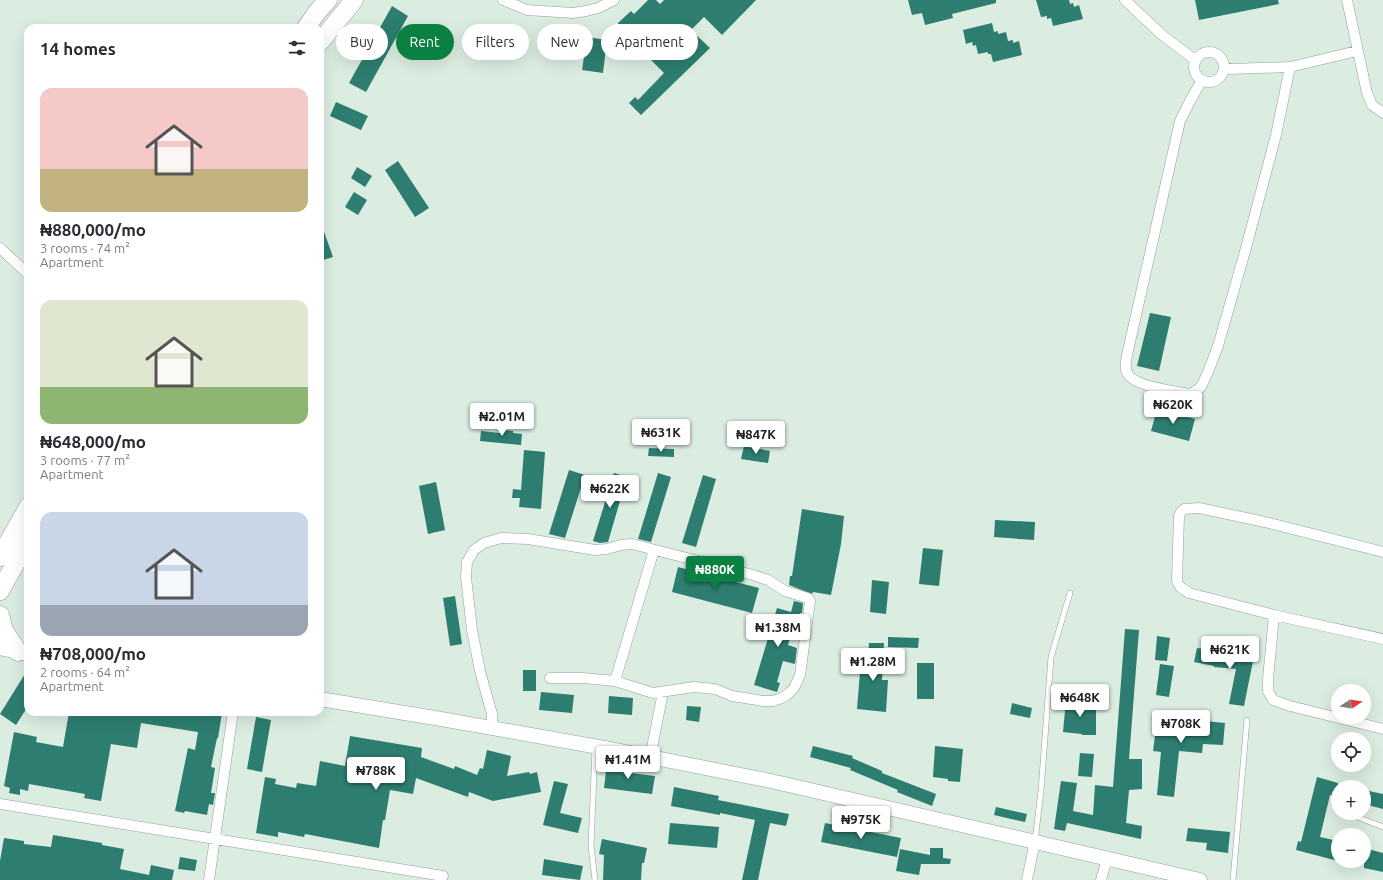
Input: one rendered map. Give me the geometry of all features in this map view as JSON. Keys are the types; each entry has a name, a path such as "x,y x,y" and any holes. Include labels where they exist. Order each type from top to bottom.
{"highway":[{"path":"309,24 328,0"},
{"path":"324,37 354,0"},
{"path":"0,557 24,514"},
{"path":"0,591 24,548"},
{"path":"0,615 11,652"}],"main road":[{"path":"324,700 595,747 771,781 1200,880"}],"street":[{"path":"503,0 527,10 573,13 598,8 614,0"},
{"path":"1125,0 1161,34 1196,60"},
{"path":"1346,0 1367,93 1372,106 1383,113"},
{"path":"1224,67 1231,69 1290,67 1357,51"},
{"path":"1211,52 1219,56 1224,67 1222,73 1212,82 1202,80 1196,74 1194,69 1196,60 1202,54 1211,52"},
{"path":"1202,80 1180,121 1126,365 1128,375 1133,380 1166,390 1190,394 1201,387 1218,346 1276,135 1290,67"},
{"path":"0,248 24,270"},
{"path":"1383,552 1265,522 1199,508 1184,509 1179,516 1177,569 1179,586 1189,593 1274,615 1383,639"},
{"path":"492,729 492,714 480,671 472,630 466,577 467,562 474,550 484,543 501,538 528,539 595,550 632,544 768,580 785,591 808,598 811,604 800,675 794,688 782,698 773,701 732,696 715,689 694,686 653,693 615,681 583,678 550,678"},
{"path":"615,681 654,550"},
{"path":"1274,615 1268,679 1268,691 1273,700 1290,706 1383,729"},
{"path":"650,758 663,692"},
{"path":"209,880 232,716"},
{"path":"0,804 443,876"},
{"path":"1027,880 1035,841"},
{"path":"1101,880 1107,859"}],"lane":[{"path":"1035,841 1041,791 1052,657 1070,593"},
{"path":"1233,880 1248,720"},
{"path":"595,747 591,846 595,880"},
{"path":"1365,820 1383,827"}],"building":[{"path":"648,0 656,0 660,4 664,0 756,0 722,35 704,17 697,24 618,24 631,11 634,14"},
{"path":"908,0 996,0 996,3 952,14 953,18 925,25 922,13 912,15"},
{"path":"1036,0 1069,0 1070,4 1073,3 1074,7 1079,5 1083,19 1053,26 1051,18 1047,19 1047,16 1041,17"},
{"path":"1195,0 1278,0 1279,4 1199,20"},
{"path":"392,6 408,16 404,24 396,24 396,38 388,52 388,24 382,24"},
{"path":"992,23 994,32 998,31 998,34 1006,32 1008,41 1013,40 1013,43 1019,41 1022,55 993,62 991,54 988,54 988,52 978,54 976,45 973,46 972,42 966,44 963,30"},
{"path":"698,37 710,48 698,60"},
{"path":"593,38 601,39 601,60 605,60 603,73 582,70 584,60 593,60"},
{"path":"362,60 384,60 366,92 349,83"},
{"path":"651,60 698,60 641,115 629,103 635,97 638,100 664,73"},
{"path":"336,102 368,116 361,130 330,116"},
{"path":"398,161 429,208 415,217 385,170"},
{"path":"357,167 372,176 365,187 351,178"},
{"path":"354,192 367,200 358,215 345,207"},
{"path":"324,232 333,257 324,260"},
{"path":"1150,313 1171,317 1159,371 1137,366"},
{"path":"1157,409 1195,419 1189,441 1151,431"},
{"path":"501,430 513,431 513,433 522,434 521,445 480,441 481,431 500,433"},
{"path":"744,446 770,451 768,463 741,459"},
{"path":"649,448 674,449 674,457 648,456"},
{"path":"524,450 545,452 541,509 519,507 520,498 512,498 513,489 521,490"},
{"path":"569,470 585,475 565,538 549,534"},
{"path":"614,473 627,477 608,542 600,543 593,541"},
{"path":"658,473 671,477 651,542 638,539"},
{"path":"703,475 716,479 696,547 682,543"},
{"path":"436,482 445,530 428,534 419,486"},
{"path":"802,509 844,516 841,544 831,595 813,592 812,594 789,585 790,576 792,576"},
{"path":"995,520 1035,522 1034,540 994,537"},
{"path":"923,548 943,550 939,586 919,584"},
{"path":"678,567 759,588 752,613 672,592"},
{"path":"872,580 889,582 886,614 870,612"},
{"path":"455,596 462,644 450,646 443,598"},
{"path":"794,601 803,603 802,613 800,613 797,625 794,624 788,645 797,648 795,664 783,661 777,682 780,683 777,692 754,685 777,608 791,612"},
{"path":"1125,629 1139,630 1129,759 1142,759 1142,789 1129,790 1126,823 1142,826 1141,839 1067,823 1065,831 1054,829 1061,781 1077,783 1073,811 1093,815 1095,785 1113,787"},
{"path":"1157,636 1170,638 1167,661 1155,660"},
{"path":"888,637 919,638 918,648 888,647"},
{"path":"869,643 884,643 882,680 888,680 886,712 857,709 860,672 867,672"},
{"path":"1197,648 1254,656 1244,706 1229,704 1236,669 1214,667 1194,662"},
{"path":"917,663 934,663 934,699 917,699"},
{"path":"1160,664 1174,666 1169,697 1156,695"},
{"path":"523,670 536,670 536,691 523,691"},
{"path":"24,675 24,712 16,725 0,714"},
{"path":"541,692 574,695 572,713 539,710"},
{"path":"609,696 633,698 632,715 608,713"},
{"path":"1066,700 1081,701 1081,703 1096,703 1096,735 1082,735 1063,732"},
{"path":"1012,703 1032,708 1030,718 1010,714"},
{"path":"687,706 701,707 699,722 686,720"},
{"path":"1158,712 1205,718 1205,721 1225,723 1223,745 1203,744 1202,753 1179,751 1174,797 1157,795 1161,752 1153,751"},
{"path":"68,716 222,716 211,767 215,768 211,793 215,793 213,805 209,804 207,815 185,811 184,813 175,811 188,748 195,750 198,732 141,723 137,748 111,744 101,801 84,798 85,794 29,784 28,791 20,789 20,795 9,793 10,788 4,786 14,732 37,737 36,742 63,747"},
{"path":"256,717 271,720 262,772 247,769"},
{"path":"350,736 422,748 421,757 454,769 455,766 477,775 480,768 483,769 487,750 511,756 507,776 537,772 541,792 493,801 469,792 468,797 416,778 413,794 390,790 385,820 383,820 379,848 305,834 304,837 278,832 278,837 256,833 265,777 276,779 275,784 296,788 297,783 316,786 320,761 345,766"},
{"path":"813,746 853,756 852,758 882,771 882,773 936,794 932,806 897,792 898,790 850,770 851,768 810,757"},
{"path":"935,746 963,749 960,782 948,781 948,779 933,777"},
{"path":"1080,753 1094,754 1092,777 1078,776"},
{"path":"607,763 631,766 630,773 655,776 652,794 604,788"},
{"path":"1317,777 1331,781 1331,795 1320,837 1331,839 1331,859 1296,850 1298,841 1301,842"},
{"path":"554,781 568,784 560,813 582,818 578,833 543,825"},
{"path":"674,787 719,796 718,800 789,814 786,826 770,823 758,880 742,880 755,820 671,806"},
{"path":"1371,791 1383,794 1383,809 1371,806"},
{"path":"996,807 1027,814 1025,822 994,815"},
{"path":"670,823 719,827 717,848 668,844"},
{"path":"825,823 901,838 897,857 821,842"},
{"path":"1188,828 1230,832 1228,853 1206,850 1207,843 1186,841"},
{"path":"53,835 102,843 102,845 124,849 120,869 149,875 151,865 174,870 172,880 0,880 0,861 4,838 24,841 24,844 51,847"},
{"path":"602,839 647,848 644,863 642,863 641,880 603,880 604,855 599,854"},
{"path":"930,848 943,848 943,858 951,859 950,864 921,864 919,875 896,871 900,849 930,855"},
{"path":"1371,850 1383,853 1383,872 1364,868 1371,868"},
{"path":"180,857 197,860 195,871 178,869"},
{"path":"544,859 583,866 580,880 542,875"}]}
